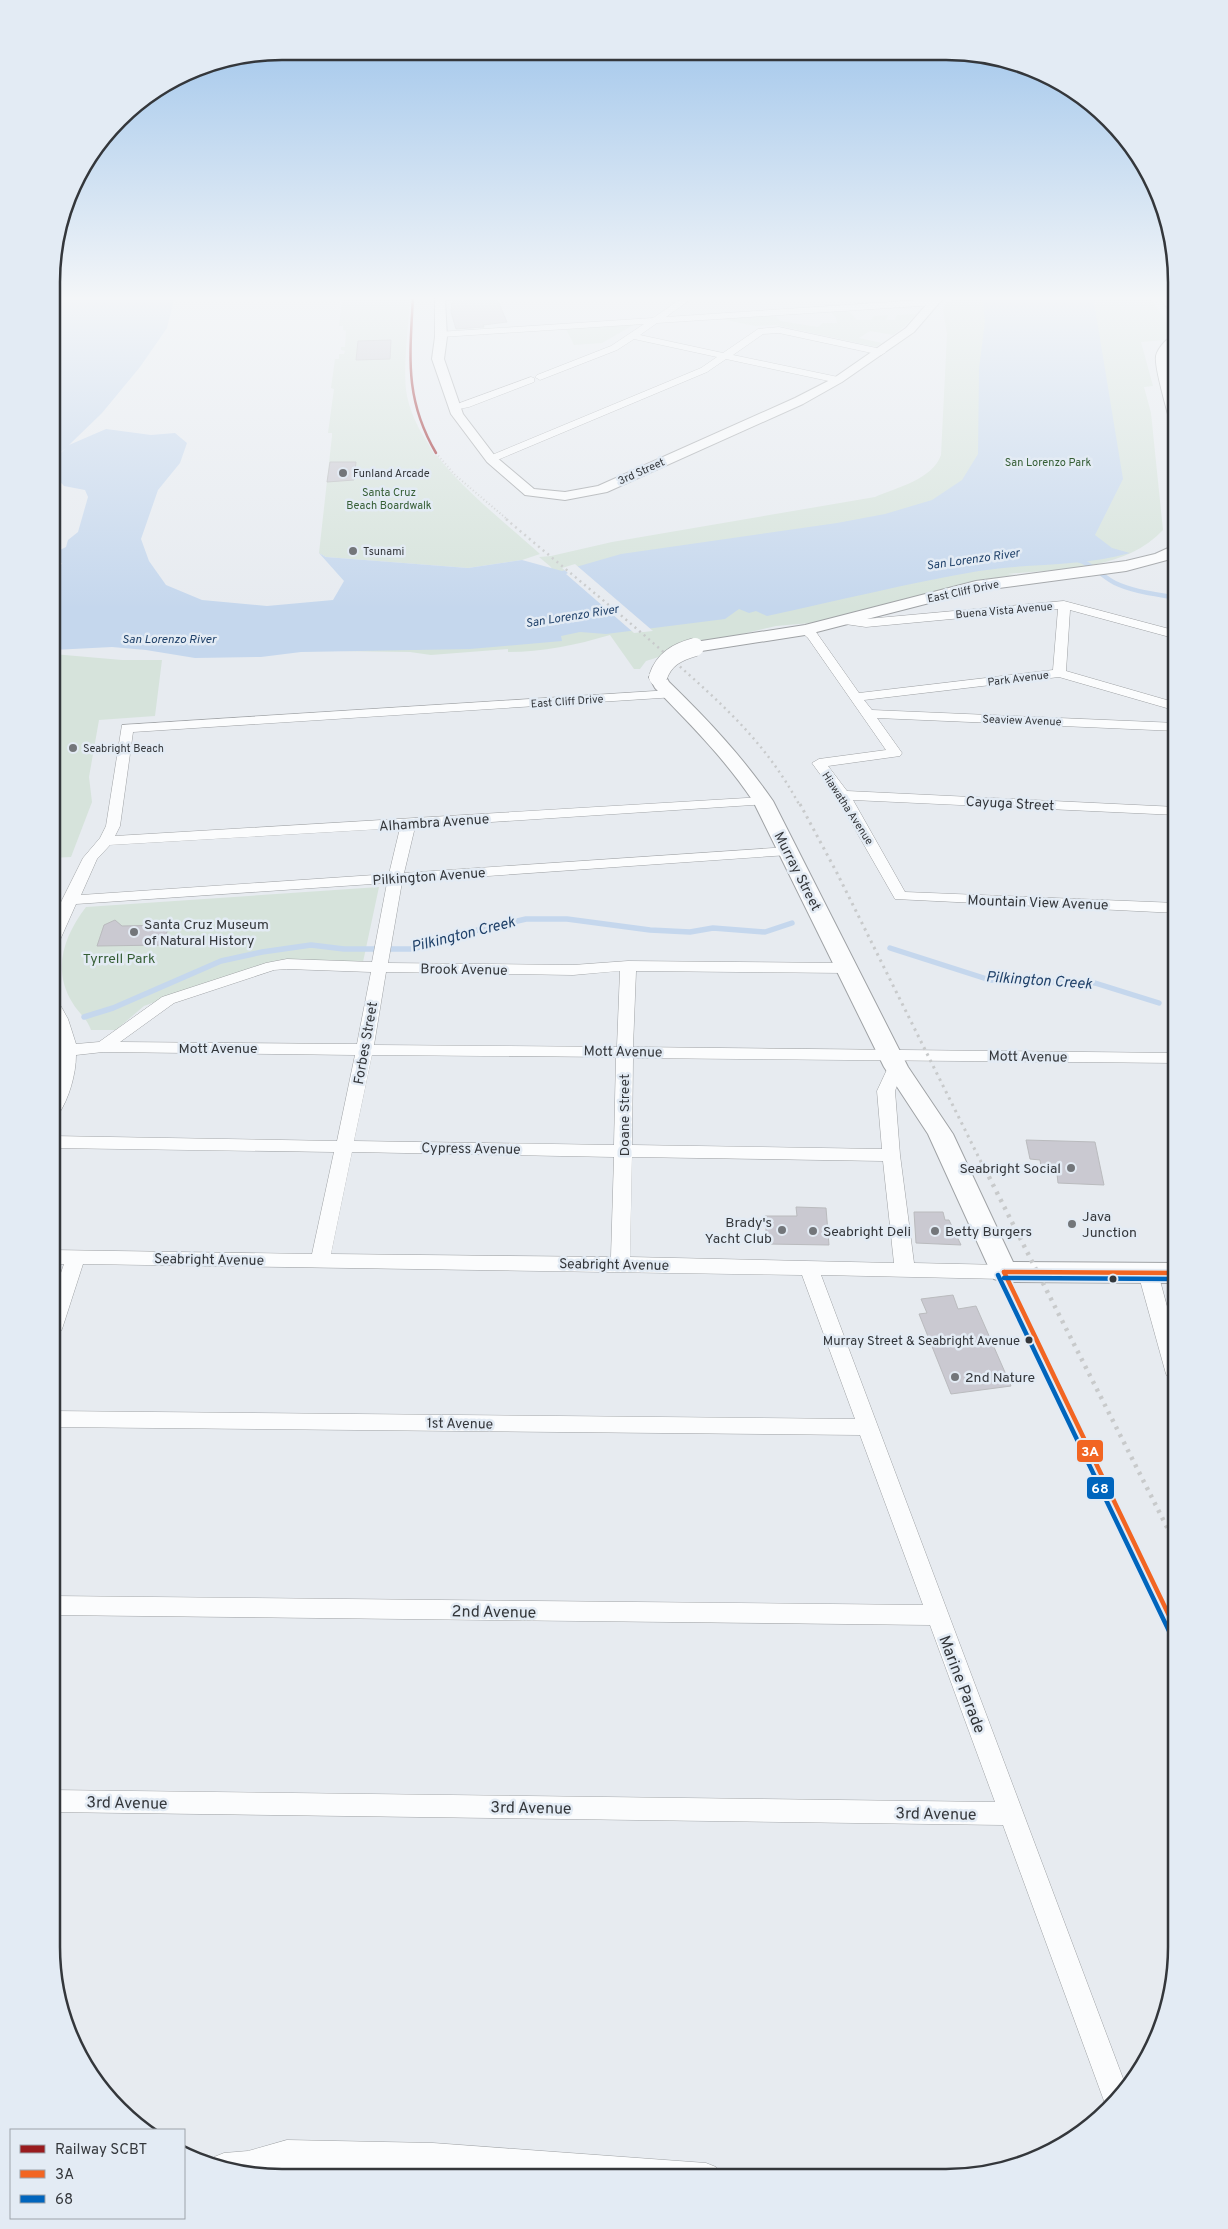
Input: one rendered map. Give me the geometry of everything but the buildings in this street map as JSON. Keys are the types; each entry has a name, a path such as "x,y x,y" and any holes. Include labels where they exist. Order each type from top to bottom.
{"main road":[{"name":"East Cliff Drive","path":"664,686 660,670 669,658 684,650 695,647 805,630 976,586 1126,566 1168,554"},
{"name":"Murray Street","path":"664,686 716,739 742,770 763,801 893,1061 940,1134 1004,1272"},
{"name":"Seabright Avenue","path":"1004,1272 1168,1273"}],"street":[{"name":"3rd Street","path":"452,400 454,407 491,459 530,492 565,496 602,489 799,400"},
{"path":"454,407 479,400"},
{"path":"491,459 633,400"},
{"path":"1059,673 1064,605"},
{"name":"Buena Vista Avenue","path":"842,620 866,623 1064,605 1168,632"},
{"name":"Buena Vista Avenue","path":"860,615 868,620 889,621"},
{"name":"Hiawatha Avenue","path":"805,630 812,636 895,753 819,763 843,795 900,896"},
{"name":"Park Avenue","path":"856,697 1059,673 1168,704"},
{"name":"East Cliff Drive","path":"60,922 90,858 106,840 113,826 127,728 664,686"},
{"name":"Seaview Avenue","path":"867,714 1168,727"},
{"name":"Cayuga Street","path":"843,795 1168,811"},
{"name":"Alhambra Avenue","path":"106,840 118,841 408,824 763,801"},
{"name":"Forbes Street","path":"320,1261 346,1146 395,878 408,824"},
{"name":"Pilkington Avenue","path":"70,900 788,851"},
{"name":"Mountain View Avenue","path":"900,896 1168,908"},
{"name":"Brook Avenue","path":"103,1047 168,1000 272,966 287,964 564,970 628,966 847,968"},
{"name":"Doane Street","path":"620,1264 624,1150 624,1051 628,966"},
{"path":"60,1019 66,1030 70,1050 65,1080 60,1092"},
{"name":"Mott Avenue","path":"70,1050 103,1047 624,1051 893,1061 927,1055 1168,1058"},
{"path":"893,1061 886,1091 891,1155 905,1271"},
{"name":"Cypress Avenue","path":"60,1142 891,1155"},
{"name":"Seabright Avenue","path":"60,1257 620,1264 1004,1272"},
{"path":"60,1304 75,1258"},
{"name":"Marine Parade","path":"809,1268 936,1615 1114,2092"},
{"path":"1148,1273 1168,1345"},
{"name":"1st Avenue","path":"60,1419 867,1427"},
{"name":"2nd Avenue","path":"60,1606 936,1615"},
{"name":"3rd Avenue","path":"60,1801 1012,1814"},
{"path":"243,2166 287,2154 306,2154 433,2157 597,2169"}],"green space":[{"name":"Santa Cruz Beach Boardwalk","path":"332,400 408,400 415,419 427,441 443,463 481,502 540,554 522,560 468,568 326,557 319,553 332,436 332,433 328,433"},
{"name":"San Lorenzo Park","path":"944,400 1148,400 1151,413 1163,530 1148,543 1111,561 1069,569 1007,574 1016,575 811,623 776,626 696,645 646,661 640,669 634,669 610,635 559,647 521,652 508,652 508,649 431,655 410,652 339,651 162,652 167,646 563,600 551,567 539,557 612,542 875,497 913,482 930,470 937,463 941,455"},
{"name":"Seabright Beach","path":"60,655 122,660 162,660 155,716 99,720 89,777 92,802 71,857 60,858"},
{"name":"Tyrrell Park","path":"379,887 363,962 275,961 144,1006 116,1030 91,1030 74,1006 66,990 62,965 63,953 72,929 86,907"}],"water":[{"name":"San Lorenzo River","path":"60,400 113,400 69,445 106,429 151,435 175,433 187,443 180,463 158,490 141,539 149,561 166,585 202,600 267,606 333,600 344,581 319,553 326,557 468,568 522,560 562,571 621,554 837,523 885,514 932,500 962,480 978,454 979,400 1110,400 1123,479 1095,535 1112,548 1130,553 1092,561 979,571 767,616 756,611 749,613 739,609 725,619 606,634 580,632 561,636 562,641 470,649 301,652 261,657 195,658 112,647 60,650 60,565 62,564 60,561 60,550 66,547 68,540 78,532 88,497 85,490 64,486 60,482 60,454 66,448 60,453"}],"pier":[{"path":"575,564 653,631 634,633 566,574 568,573 562,568"}],"waterway":[{"path":"1078,560 1088,564 1122,586 1168,596"},
{"name":"Pilkington Creek","path":"84,1017 113,1008 221,961 262,952 311,945 344,949 414,949 448,937 526,919 567,919 650,930 690,932 713,928 765,932 792,923"},
{"name":"Pilkington Creek","path":"890,948 990,980 1095,983 1159,1003"}],"railway":[{"path":"436,453 455,475 508,520"},
{"path":"506,519 648,639 724,707 772,762 800,806"},
{"path":"800,804 837,873 985,1170"},
{"path":"985,1169 1168,1529"}],"rail line":[{"name":"SCBT","path":"414,400 417,415 436,453"}],"transit line":[{"name":"3A","path":"1004,1272 1168,1613"},
{"name":"3A","path":"1004,1272 1168,1273"},
{"name":"68","path":"998,1275 1168,1629"},
{"name":"68","path":"1004,1278 1168,1279"}],"place":[{"name":"Funland Arcade","path":"343,473"},
{"name":"Tsunami","path":"353,551"},
{"name":"Seabright Beach","path":"73,748"},
{"name":"Santa Cruz Museum of Natural History","path":"134,932"},
{"name":"Seabright Social","path":"1071,1168"},
{"name":"Java Junction","path":"1072,1224"},
{"name":"Brady's Yacht Club","path":"782,1230"},
{"name":"Seabright Deli","path":"813,1231"},
{"name":"Betty Burgers","path":"935,1231"},
{"name":"Murray Street & Seabright Avenue","path":"1029,1340"},
{"name":"2nd Nature","path":"955,1377"}]}
